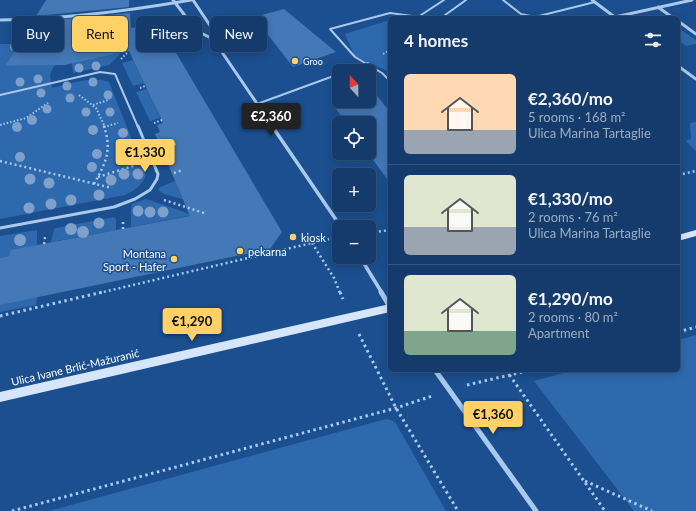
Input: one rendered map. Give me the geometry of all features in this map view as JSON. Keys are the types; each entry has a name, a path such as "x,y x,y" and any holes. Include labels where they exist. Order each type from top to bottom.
{"street":[{"path":"0,20 90,16 174,1 192,0 210,25"},
{"path":"592,0 615,16"},
{"path":"620,16 692,0"},
{"path":"174,1 200,33 210,38"},
{"path":"658,7 670,16"},
{"path":"680,22 696,34"},
{"path":"222,52 337,220"},
{"path":"680,67 696,79"},
{"path":"680,238 696,234"},
{"path":"364,264 388,305"},
{"name":"Ulica Ivane Brlić-Mažuranić","path":"0,397 388,308"},
{"path":"437,372 536,511"}],"lane":[{"path":"420,16 444,0"},
{"path":"444,16 466,0"},
{"path":"503,0 518,13 526,16"},
{"path":"539,16 596,2"},
{"path":"368,64 355,57 330,29 390,13 411,16"},
{"path":"376,69 388,79"},
{"path":"0,95 100,72 115,74 158,174 157,179 150,190 135,199 114,207 0,228"},
{"path":"257,104 332,77"}],"path":[{"path":"73,92 96,107 104,130 108,154 105,164 94,184"},
{"path":"0,125 21,120 31,115 50,101"},
{"path":"98,177 152,160"},
{"path":"0,161 94,184 144,194 204,213"},
{"path":"680,175 696,171"},
{"path":"376,232 388,230"},
{"path":"0,316 332,239"},
{"path":"312,243 334,278"},
{"path":"680,331 696,327"},
{"path":"357,330 396,408 458,511"},
{"path":"507,372 606,511"},
{"path":"476,381 509,376 524,372"},
{"path":"12,511 396,408 429,397"},
{"path":"584,481 652,511"}],"shaded area":[{"path":"388,21 388,71 376,66 376,64 371,64 355,57 345,34"},
{"path":"680,29 696,40 696,44 686,46 680,42"},
{"path":"0,44 12,44 12,52 14,52 5,66 55,65 50,74 52,88 73,82 95,79 109,82 146,175 140,185 125,195 0,219"},
{"path":"121,53 109,65 73,73 72,63"},
{"path":"133,60 144,83 133,86 122,63"},
{"path":"147,89 160,118 150,121 136,92"},
{"path":"696,122 696,151 686,141 691,139 690,123"},
{"path":"175,181 182,198 194,193 200,204 164,194 158,190 160,187"},
{"path":"146,199 193,215 131,227 132,204"},
{"path":"114,217 116,220 116,230 51,242 54,229 56,228"},
{"path":"37,230 37,245 0,258 0,236"},
{"path":"37,297 36,305 0,312 0,304"},
{"path":"696,335 696,511 634,511 534,381 567,372 680,372 680,339"},
{"path":"386,419 395,422 446,511 49,511"}],"building":[{"path":"46,0 129,0 129,7 36,16"},
{"path":"284,9 336,52 293,67 267,34 267,16 258,16"},
{"path":"130,13 131,28 136,27 136,52 176,52 282,232 270,249 0,305 0,258 9,256 11,250 190,216 155,134 160,132 157,125 163,123 128,51 128,16 98,16"},
{"path":"72,18 72,52 124,52 65,65 5,66 14,52 64,52 64,19"},
{"path":"376,94 388,110 388,180 373,160 376,160 376,116 342,116 336,109 376,108"}],"place":[{"name":"Groo","path":"295,61"},
{"name":"kiosk","path":"293,237"},
{"name":"pekarna","path":"240,251"},
{"name":"Montana Sport - Hafer","path":"174,259"}]}
